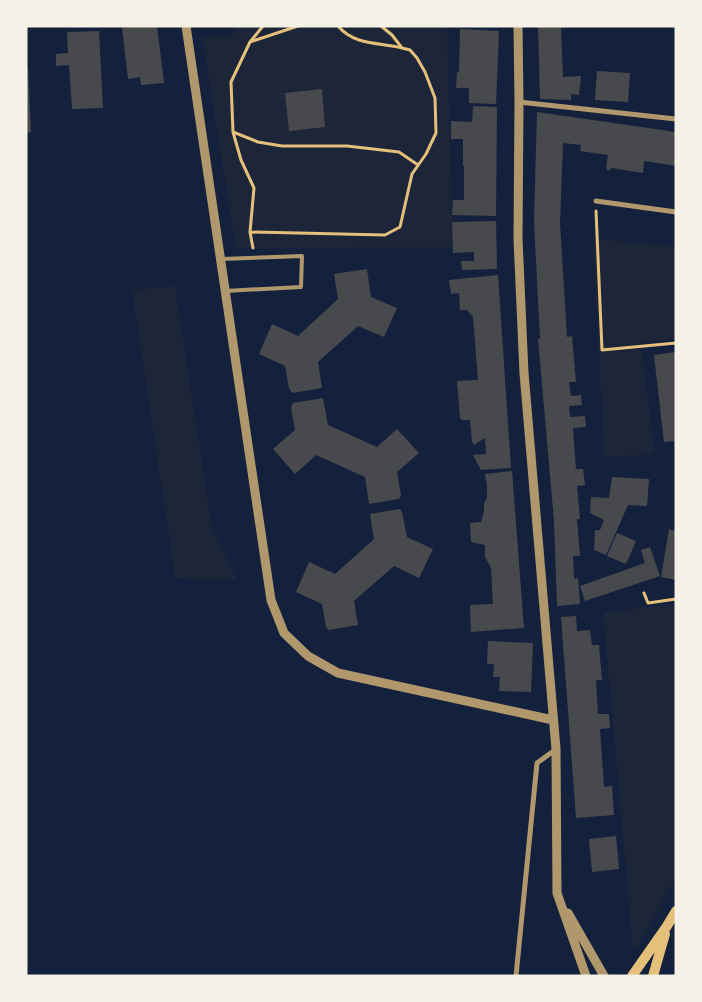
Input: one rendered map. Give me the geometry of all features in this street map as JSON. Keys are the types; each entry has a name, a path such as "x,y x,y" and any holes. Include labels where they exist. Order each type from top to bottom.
{"main road":[{"path":"632,976 676,910"},
{"path":"653,976 667,926"}],"street":[{"path":"186,26 271,600 284,633 308,656 338,673 553,720"},
{"path":"518,26 520,102 518,239 524,373 556,749 557,893 586,976"},
{"path":"520,102 676,119"},
{"path":"596,201 676,212"},
{"path":"516,976 537,764 556,749"},
{"path":"557,893 604,976"}],"lane":[{"path":"220,259 302,256 302,287 225,291"}],"path":[{"path":"255,258 250,232 254,188 241,160 233,132 231,82 250,42 263,26"},
{"path":"250,42 298,26"},
{"path":"250,232 385,235 400,227 412,174 426,154 436,132 435,98 425,72 410,50 360,42 345,34 338,26"},
{"path":"380,26 392,35 402,48"},
{"path":"233,132 258,142 282,146 347,146 399,152 418,165"},
{"path":"596,201 602,350 676,343"},
{"path":"644,593 648,602 676,599"}],"shaded area":[{"path":"234,26 447,26 453,247 236,249 202,37 234,36"},
{"path":"593,238 676,247 676,339 641,343 655,454 604,457"},
{"path":"175,286 212,527 238,580 175,578 132,290"},
{"path":"676,604 676,875 640,944 633,950 603,612"}],"building":[{"path":"157,26 164,83 141,85 140,77 128,79 122,28"},
{"path":"538,26 561,26 563,77 581,76 579,95 571,94 571,100 540,99"},
{"path":"460,29 499,31 496,104 469,103 469,88 456,88 457,72 459,72"},
{"path":"99,31 103,108 72,109 69,65 56,66 56,54 68,53 67,32"},
{"path":"26,67 28,67 31,132 26,133"},
{"path":"597,71 630,73 628,102 595,100"},
{"path":"322,89 325,127 289,131 285,93"},
{"path":"473,106 497,107 496,216 452,215 453,200 464,200 464,166 463,139 451,139 451,121 472,122"},
{"path":"537,112 676,132 676,166 644,161 643,173 612,168 608,171 606,168 608,155 580,151 581,145 563,143 560,222 567,337 572,336 576,382 569,382 571,396 581,395 582,405 569,406 570,417 585,416 586,427 573,428 576,469 583,469 585,485 577,486 580,519 577,519 580,556 573,556 574,579 578,578 580,604 557,606 554,521 538,339 540,339 534,222"},
{"path":"496,221 497,269 462,270 461,261 474,261 474,252 453,253 452,222"},
{"path":"367,269 371,297 397,308 384,337 358,326 318,362 322,388 292,393 289,388 285,366 259,354 272,324 298,336 338,299 334,274"},
{"path":"498,275 511,468 481,470 473,455 486,454 485,438 474,445 470,420 462,420 460,418 457,381 478,380 473,317 467,310 460,310 459,293 451,294 449,280"},
{"path":"676,352 676,441 664,442 654,355"},
{"path":"323,398 328,425 377,447 397,429 419,453 397,472 401,495 399,499 369,504 365,477 316,455 295,474 273,449 295,430 291,407 293,403"},
{"path":"512,471 524,628 471,632 470,605 493,604 491,568 485,557 485,545 471,542 470,523 481,522 484,503 487,498 485,474"},
{"path":"612,477 649,479 647,506 628,505 606,555 594,550 595,530 600,530 604,520 590,513 591,497 609,498"},
{"path":"400,509 407,537 433,549 419,578 394,566 354,601 358,625 329,630 326,627 322,604 296,592 309,562 335,574 374,539 370,514"},
{"path":"669,529 676,531 676,580 661,577"},
{"path":"617,533 636,541 626,564 607,556"},
{"path":"650,547 660,576 585,601 580,586 645,563 641,550"},
{"path":"576,616 577,631 590,630 592,645 599,645 602,680 596,680 598,714 609,714 610,728 600,729 604,787 612,786 614,815 576,818 561,617"},
{"path":"488,641 533,643 531,692 499,691 500,677 493,677 494,664 487,664"},
{"path":"616,836 619,869 592,872 589,839"}]}
